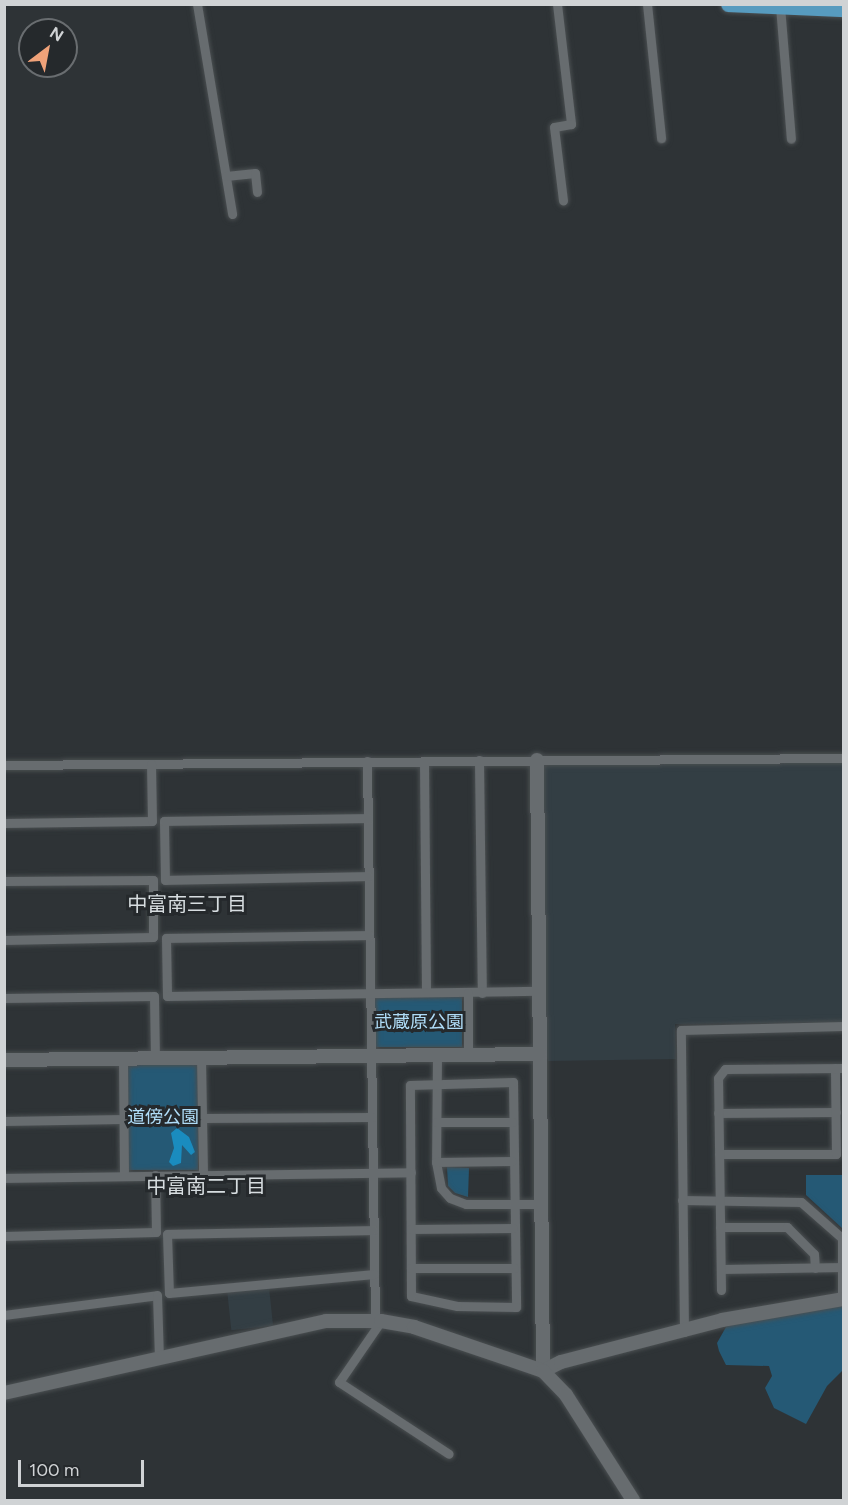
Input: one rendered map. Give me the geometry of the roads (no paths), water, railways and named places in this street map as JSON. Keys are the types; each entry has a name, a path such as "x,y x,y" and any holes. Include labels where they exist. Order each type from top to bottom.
{"main road":[{"path":"728,4 843,9"}],"street":[{"path":"197,4 232,214"},
{"path":"557,4 571,124 554,127 563,200"},
{"path":"647,4 661,138"},
{"path":"780,6 791,139"},
{"path":"226,176 255,173 257,192"},
{"path":"4,765 843,758"},
{"path":"479,760 482,993"},
{"path":"537,760 543,1371"},
{"path":"367,761 373,1230 378,1320 339,1383 449,1454"},
{"path":"424,761 426,992"},
{"path":"4,823 152,821 151,764"},
{"path":"368,818 164,821 165,880 368,876"},
{"path":"4,881 153,880 153,938 4,940"},
{"path":"369,935 166,938 167,996 539,991"},
{"path":"468,993 468,1055"},
{"path":"4,999 154,996 155,1058"},
{"path":"684,1332 681,1030 843,1026"},
{"path":"4,1060 540,1054"},
{"path":"437,1055 436,1162 441,1188 455,1201 542,1204"},
{"path":"201,1058 203,1174"},
{"path":"123,1059 124,1176"},
{"path":"719,1154 836,1154 839,1068 725,1070 718,1078 718,1113 721,1290"},
{"path":"436,1083 513,1083 512,1161 516,1307 457,1306 411,1296 410,1085 436,1083"},
{"path":"718,1113 836,1112"},
{"path":"202,1118 372,1117"},
{"path":"4,1121 123,1119"},
{"path":"436,1122 512,1122"},
{"path":"436,1162 512,1161"},
{"path":"4,1178 411,1172"},
{"path":"4,1236 156,1232 155,1175"},
{"path":"543,1371 561,1362 763,1311 843,1299 842,1238 796,1200 682,1200"},
{"path":"720,1227 787,1227 814,1254 815,1268"},
{"path":"411,1229 513,1228"},
{"path":"373,1230 167,1234 169,1293 374,1274"},
{"path":"721,1269 843,1267"},
{"path":"411,1269 514,1268"},
{"path":"4,1315 157,1295 159,1359"},
{"path":"4,1393 326,1321 378,1320 414,1327 543,1371 566,1395 633,1500"}],"district":[{"name":"中富南三丁目","path":"187,904"},
{"name":"中富南二丁目","path":"206,1186"}],"park label":[{"name":"武蔵原公園","path":"419,1022"},
{"name":"道傍公園","path":"163,1117"}]}
